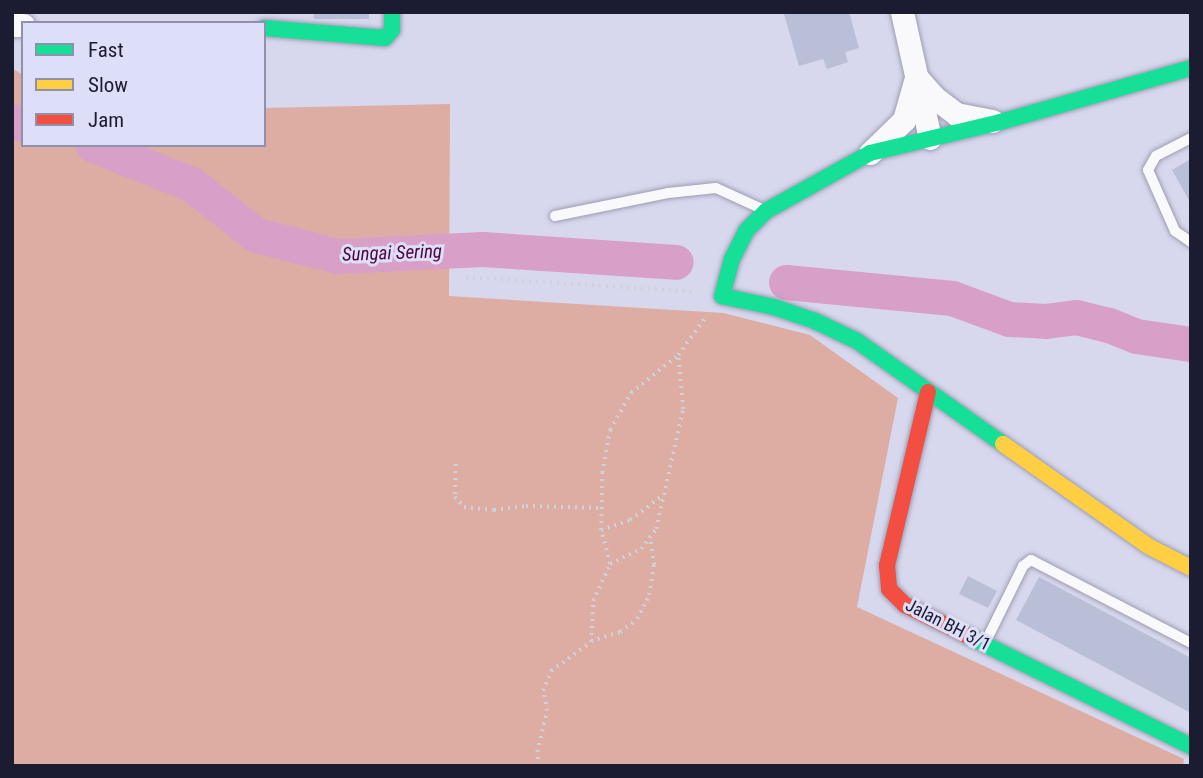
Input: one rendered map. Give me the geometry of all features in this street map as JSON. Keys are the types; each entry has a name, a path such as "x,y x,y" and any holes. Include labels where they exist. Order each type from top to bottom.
{"street":[{"path":"266,28 297,22 385,38 392,30 392,12"},
{"path":"902,12 930,138"},
{"path":"1191,68 999,122 870,153 766,211 746,231 732,258 722,296 774,307 836,331 886,360 1148,546 1191,568"},
{"path":"916,77 935,99 956,114 999,122"},
{"path":"870,153 904,120 916,77"},
{"name":"Jalan BH 3/1","path":"928,392 887,565 889,589 905,605 1191,746"}],"lane":[{"path":"1191,138 1156,156 1148,170 1175,231 1191,242"},
{"path":"555,216 668,192 716,188 766,211"},
{"path":"985,644 1023,566 1031,560 1191,643"}],"path":[{"path":"467,277 722,296"},
{"path":"610,564 601,530 601,508 602,472 610,430 631,393 678,355 722,296"},
{"path":"591,642 593,601 610,564 641,549 656,528 662,496 673,466 683,409 678,355"},
{"path":"456,464 456,497 464,507 494,510 526,506 601,508"},
{"path":"601,530 630,520 662,496"},
{"path":"538,766 537,752 547,711 543,691 551,671 591,642 620,632 637,619 649,595 653,565 650,540"}],"shaded area":[{"path":"12,68 21,74 21,147 266,147 266,108 450,104 449,296 723,313 810,335 898,398 857,607 1184,759 1183,766 12,766"}],"building":[{"path":"313,12 369,12 369,19 314,19"},
{"path":"849,12 859,48 845,52 848,62 827,69 823,59 799,66 784,14"},
{"path":"1191,159 1191,204 1172,170"},
{"path":"968,576 997,591 988,608 959,594"},
{"path":"1039,577 1191,658 1191,713 1016,620"}],"waterway":[{"name":"Sungai Sering","path":"12,121 21,123"},
{"name":"Sungai Sering","path":"98,147 191,184 256,235 338,256 482,249 676,262"},
{"name":"Sungai Sering","path":"786,282 952,298 1009,319 1045,321 1076,317 1109,325 1136,336 1191,344"}],"traffic: fast":[{"path":"266,28 385,38 392,30 392,12"},
{"path":"1003,444 857,341 815,321 774,307 722,296 732,259 746,231 766,211 870,153 1000,122 1191,68"},
{"path":"966,635 1191,746"}],"traffic: slow":[{"path":"1003,444 1148,546 1191,568"}],"traffic: jam":[{"path":"928,392 887,565 889,589 905,605 966,635"}]}
